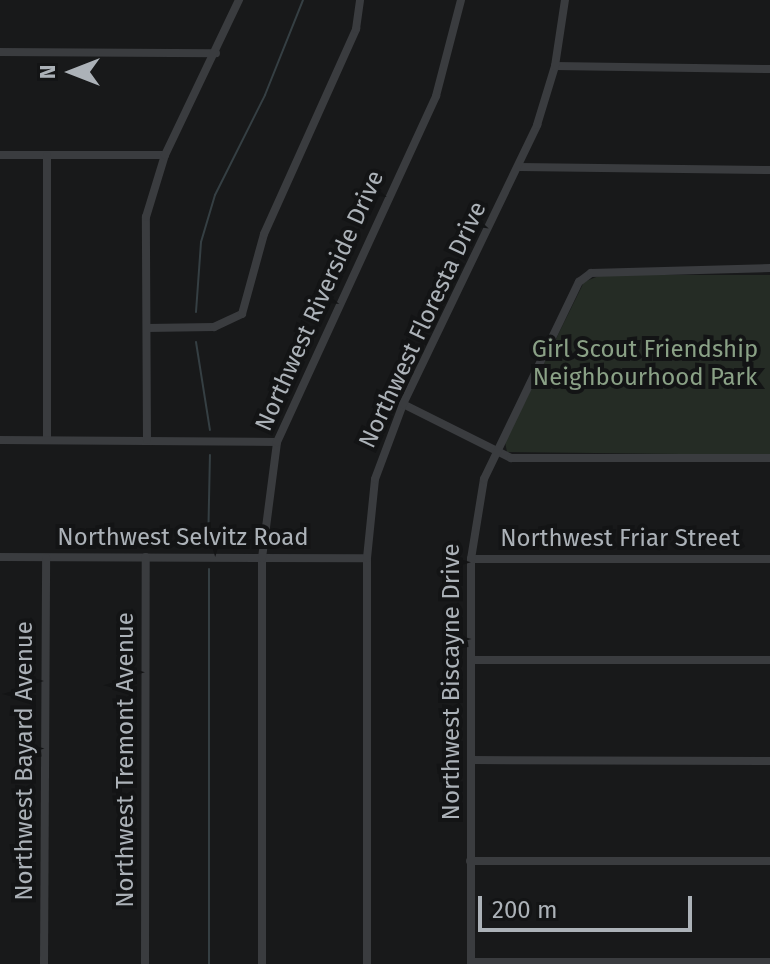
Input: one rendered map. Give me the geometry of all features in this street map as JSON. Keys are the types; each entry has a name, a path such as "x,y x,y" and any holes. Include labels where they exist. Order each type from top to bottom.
{"street":[{"path":"147,440 146,217 165,155 239,0"},
{"path":"147,328 214,327 242,314 264,234 356,29 360,0"},
{"name":"Northwest Riverside Drive","path":"262,964 262,558 277,442 436,96 461,0"},
{"name":"Northwest Floresta Drive","path":"367,964 367,558 375,479 403,404 519,167 555,66 565,0"},
{"path":"0,52 216,53"},
{"path":"555,66 770,69"},
{"path":"0,155 165,155"},
{"path":"47,156 47,440"},
{"path":"519,167 770,170"},
{"name":"Northwest Biscayne Drive","path":"471,963 471,559 484,479 579,282 591,273 770,268"},
{"path":"403,404 495,454 770,458"},
{"path":"0,440 277,442"},
{"name":"Northwest Selvitz Road","path":"0,557 367,558"},
{"name":"Northwest Tremont Avenue","path":"145,964 146,557"},
{"name":"Northwest Bayard Avenue","path":"44,964 46,558"},
{"name":"Northwest Friar Street","path":"471,559 770,559"},
{"path":"471,660 770,660"},
{"path":"471,760 770,761"},
{"path":"470,861 770,861"},
{"path":"471,963 770,962"}],"green space":[{"name":"Girl Scout Friendship Neighbourhood Park","path":"601,275 770,275 770,455 507,452 505,442 584,282"}],"waterway":[{"path":"196,312 201,242 215,195 265,95 303,0"},
{"path":"196,342 210,430"},
{"path":"208,548 210,455"},
{"path":"209,569 209,964"}]}
